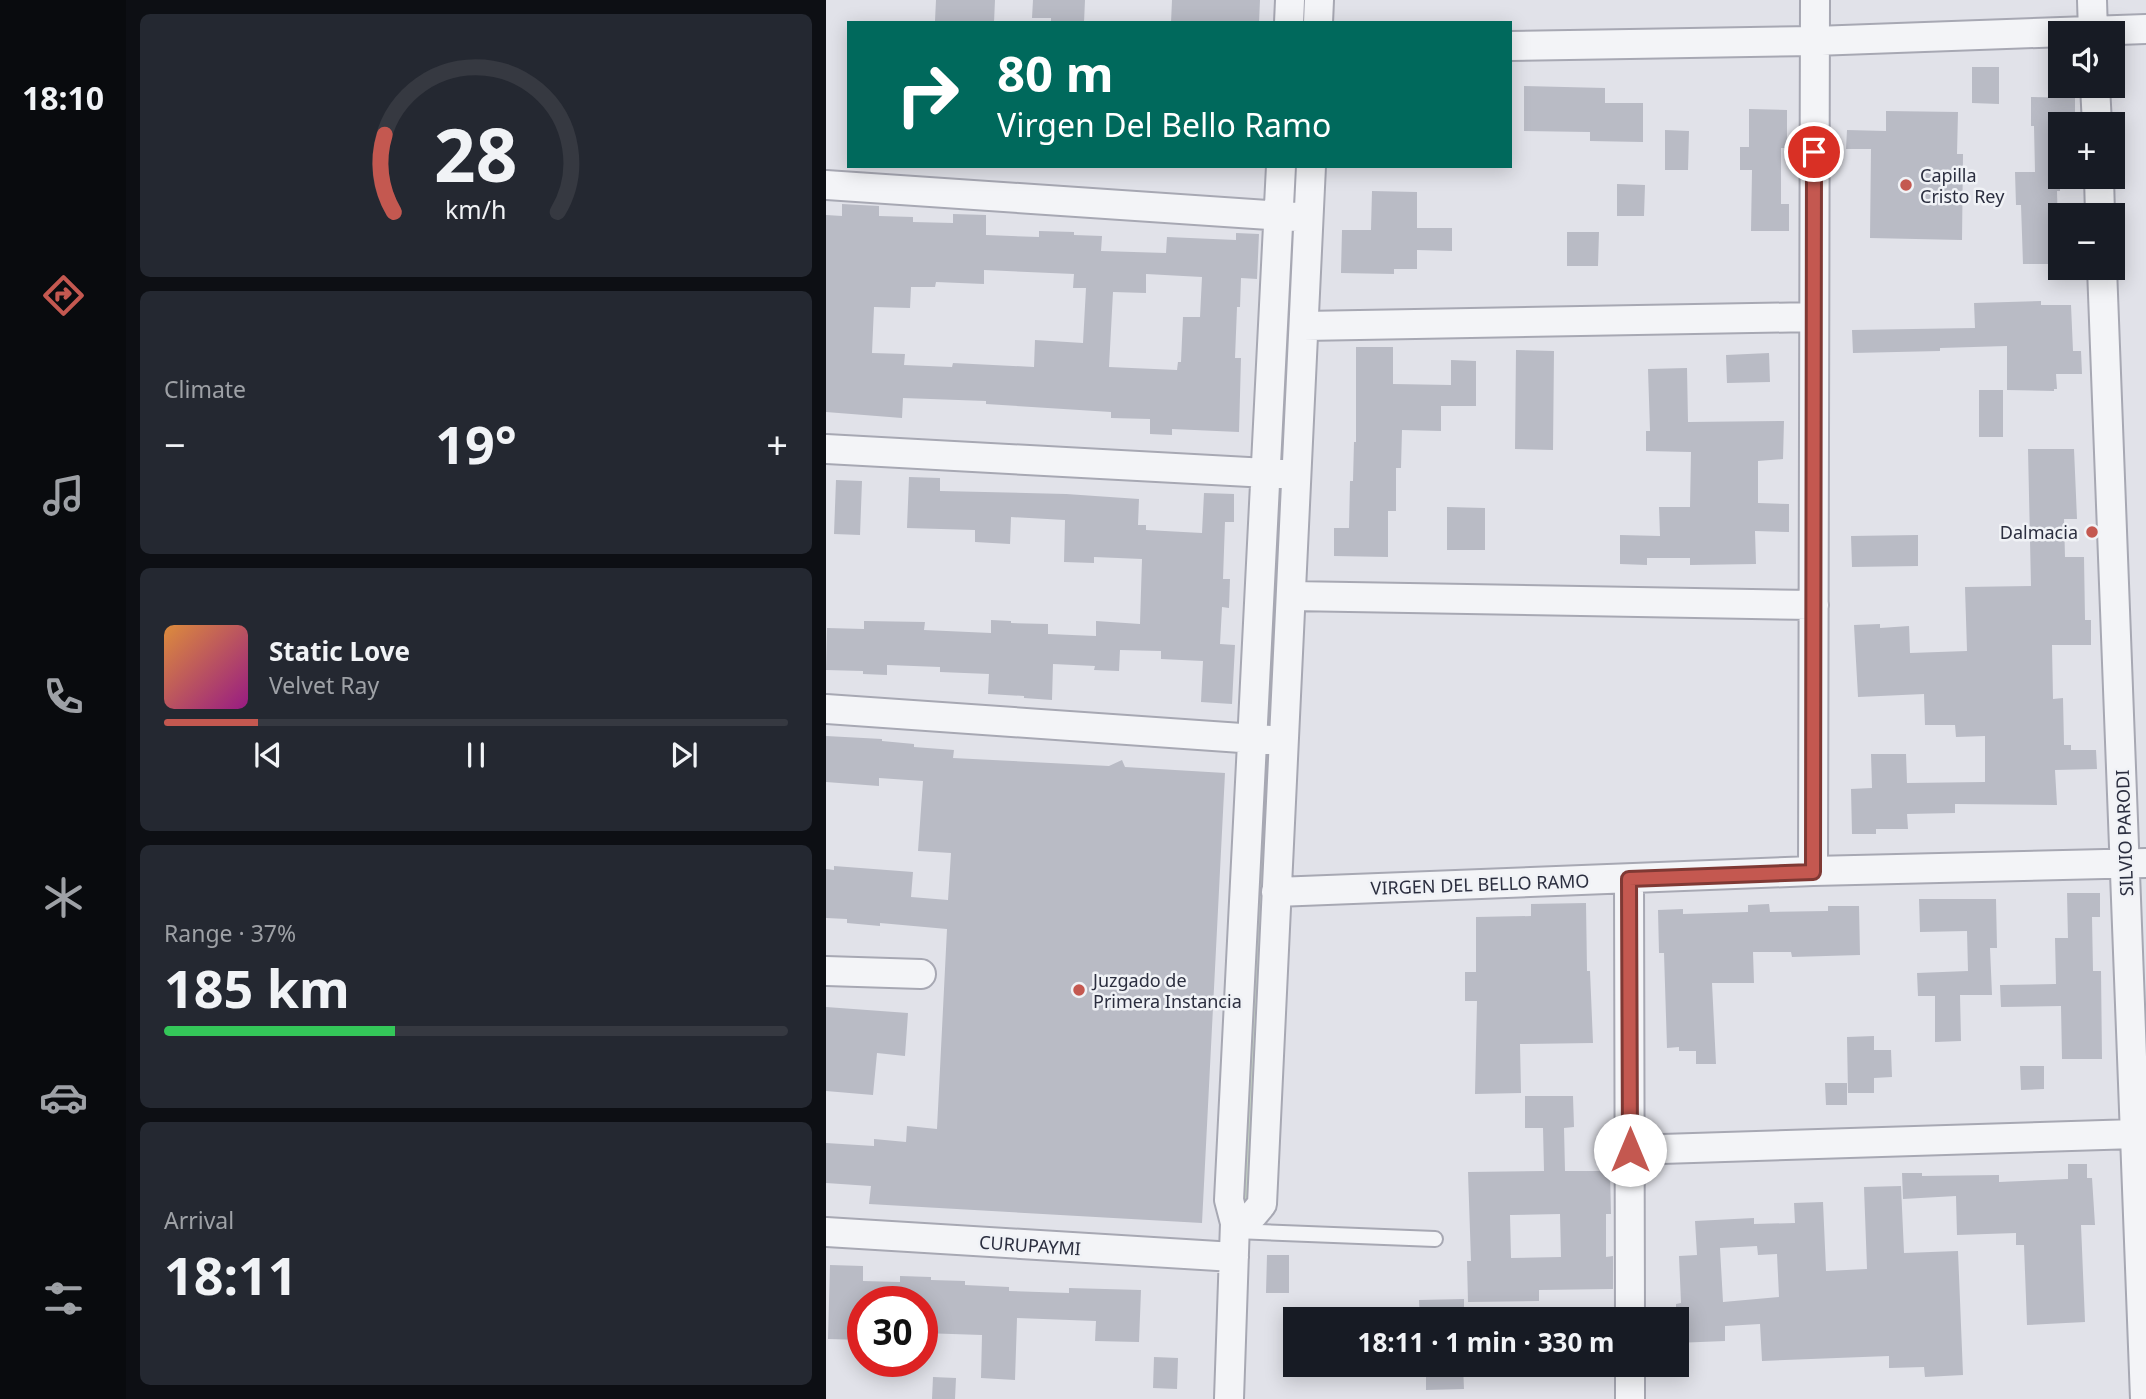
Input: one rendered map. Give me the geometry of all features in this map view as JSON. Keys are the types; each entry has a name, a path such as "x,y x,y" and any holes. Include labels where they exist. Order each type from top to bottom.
{"street":[{"path":"1289,21 1290,0"},
{"path":"1318,21 1319,0"},
{"path":"1813,872 1815,0"},
{"path":"2092,0 2093,21"},
{"path":"2125,31 2146,29"},
{"path":"1512,46 2048,34"},
{"path":"1229,1399 1235,1237 1229,1200 1281,168"},
{"path":"1235,1237 1262,1204 1311,168"},
{"path":"826,185 1309,218"},
{"name":"SILVIO PARODI","path":"2103,280 2136,864 2135,1134 2145,1399"},
{"path":"1304,326 1814,317"},
{"path":"826,449 1296,475"},
{"path":"1291,596 1814,605"},
{"path":"826,709 1284,741"},
{"name":"VIRGEN DEL BELLO RAMO","path":"1276,892 1813,872 2136,864"},
{"path":"1629,879 1630,1307"},
{"path":"826,971 921,974"},
{"path":"1630,1150 2135,1134"},
{"name":"CURUPAYMI","path":"826,1233 1235,1237"},
{"path":"1630,1377 1630,1399"}],"lane":[{"path":"1235,1237 1435,1239"}],"green space":[{"path":"1291,237 1294,237 1286,450 1280,453"},
{"path":"1278,501 1282,502 1270,724 1266,723"},
{"path":"1264,761 1270,761 1249,1201 1243,1204"}],"building":[{"path":"936,0 995,0 994,21 935,21"},
{"path":"1033,0 1085,0 1084,21 1032,18"},
{"path":"1172,0 1260,0 1259,21 1171,21"},
{"path":"1972,67 1999,67 1999,104 1972,103"},
{"path":"1524,86 1605,88 1605,103 1643,103 1643,142 1590,141 1590,132 1524,131"},
{"path":"2031,97 2075,98 2075,112 2048,112 2048,189 2060,191 2057,191 2057,203 2048,203 2048,264 2023,264 2021,205 2016,205 2015,172 2035,172 2034,126 2031,126"},
{"path":"1749,109 1787,110 1787,148 1781,148 1781,204 1789,204 1789,231 1751,231 1752,170 1740,170 1740,147 1749,147"},
{"path":"1886,111 1958,112 1957,154 1963,154 1962,240 1870,238 1871,149 1846,149 1847,130 1886,131"},
{"path":"1665,130 1689,131 1688,170 1665,170"},
{"path":"1617,184 1645,185 1644,216 1617,216"},
{"path":"1372,191 1417,192 1417,228 1452,228 1452,251 1417,250 1417,269 1394,269 1394,274 1341,273 1342,230 1371,230"},
{"path":"842,204 879,206 879,216 913,217 913,222 953,223 953,214 986,215 986,235 1039,237 1039,231 1074,232 1074,235 1102,236 1101,251 1166,253 1167,237 1236,240 1236,233 1259,234 1257,279 1241,278 1240,307 1237,307 1235,358 1241,358 1239,432 1172,429 1172,435 1150,434 1150,419 1111,418 1111,412 986,404 986,401 903,398 902,418 826,412 826,215 842,216","holes":["984,270 1074,274 1073,288 1086,288 1083,343 1035,340 1034,367 953,363 952,367 904,365 905,354 872,353 874,307 910,308 911,287 935,287 936,282 984,284","1146,274 1202,277 1200,317 1183,317 1181,362 1178,362 1177,370 1109,367 1113,292 1146,293"]},
{"path":"1567,232 1599,232 1598,266 1567,266"},
{"path":"2041,301 2041,305 2071,305 2073,351 2081,351 2082,374 2056,374 2057,389 2054,391 2007,390 2007,346 1853,353 1852,330 1975,328 1974,303"},
{"path":"1356,347 1393,347 1393,384 1451,385 1451,360 1476,361 1476,406 1441,406 1441,431 1402,430 1401,468 1396,468 1396,511 1388,511 1388,557 1334,556 1334,528 1349,528 1350,481 1353,481 1356,442"},
{"path":"1516,350 1554,351 1553,450 1515,449"},
{"path":"1769,353 1770,382 1727,383 1726,355"},
{"path":"1687,368 1688,422 1784,421 1783,459 1758,461 1758,503 1789,504 1789,532 1755,531 1756,564 1690,565 1690,558 1647,558 1647,565 1620,564 1620,535 1660,536 1659,507 1690,507 1691,452 1646,451 1646,431 1650,431 1648,369"},
{"path":"1979,390 2003,390 2003,437 1979,437"},
{"path":"2028,449 2074,449 2077,519 2064,519 2065,557 2084,557 2085,620 2091,620 2091,645 2052,645 2053,699 2063,698 2064,745 2071,745 2071,750 2096,750 2097,769 2055,770 2057,805 1955,804 1955,813 1907,814 1908,829 1876,829 1876,834 1852,834 1851,789 1872,788 1871,754 1906,754 1907,783 1985,782 1985,736 1956,737 1955,725 1925,725 1924,694 1858,697 1854,625 1880,624 1880,628 1909,626 1910,653 1967,651 1965,587 2031,586"},
{"path":"909,477 940,478 940,491 1139,499 1138,525 1146,525 1146,530 1202,533 1204,493 1234,494 1234,522 1225,522 1223,579 1230,579 1229,608 1222,607 1220,644 1235,645 1232,704 1201,702 1203,661 1161,659 1161,651 1120,650 1119,671 1094,670 1095,666 1053,664 1052,700 988,694 989,674 940,672 940,667 887,665 887,675 826,670 827,628 864,629 864,621 925,622 924,630 991,633 991,620 1011,621 1048,624 1048,634 1096,636 1096,621 1140,624 1142,559 1094,557 1094,563 1064,562 1065,520 1011,517 1010,544 975,542 975,530 907,528"},
{"path":"836,480 862,481 860,535 834,534"},
{"path":"1447,507 1485,508 1485,550 1447,550"},
{"path":"1918,535 1918,566 1852,567 1851,536"},
{"name":"Juzgado de Primera Instancia","path":"826,736 882,739 914,744 914,747 954,750 953,758 1109,766 1122,760 1125,767 1225,773 1202,1223 869,1204 871,1186 826,1183 826,1143 874,1146 874,1139 906,1142 907,1126 937,1129 947,929 847,923 847,919 826,918 826,869 834,870 834,866 913,872 911,897 948,900 951,853 918,851 923,781 879,778 879,786 826,782"},
{"path":"2067,893 2100,893 2100,917 2092,917 2093,971 2101,971 2102,1059 2062,1059 2061,1006 2001,1007 2000,985 2056,984 2055,938 2068,938"},
{"path":"1919,899 1996,899 1997,948 1990,948 1992,995 1960,995 1961,1041 1935,1042 1935,996 1918,996 1917,973 1968,971 1967,931 1920,932"},
{"path":"1586,903 1587,971 1590,971 1593,1043 1520,1044 1521,1093 1475,1094 1477,1001 1465,1001 1465,972 1476,972 1476,917 1531,916 1531,904"},
{"path":"1769,904 1770,912 1828,911 1828,906 1859,906 1860,955 1792,957 1791,952 1753,952 1754,983 1712,983 1716,1064 1696,1064 1696,1051 1679,1051 1679,1047 1667,1048 1664,953 1659,953 1658,910 1683,909 1683,914 1748,912 1748,905"},
{"path":"826,1007 908,1013 905,1056 877,1053 873,1095 826,1091"},
{"path":"1874,1036 1874,1050 1891,1050 1892,1077 1874,1078 1874,1093 1848,1093 1847,1037"},
{"path":"2020,1066 2044,1066 2044,1089 2021,1090"},
{"path":"1825,1083 1847,1083 1847,1105 1826,1105"},
{"path":"1525,1096 1573,1096 1574,1127 1564,1128 1565,1171 1610,1171 1611,1214 1606,1214 1606,1257 1613,1256 1613,1289 1539,1290 1539,1301 1468,1302 1467,1261 1471,1261 1468,1172 1544,1171 1543,1128 1525,1128","holes":["1560,1214 1561,1257 1511,1258 1510,1215"]},
{"path":"2068,1164 2087,1164 2087,1178 2092,1178 2095,1225 2081,1225 2085,1322 2027,1325 2024,1245 2016,1245 2016,1233 1957,1235 1956,1196 1903,1199 1902,1173 1922,1173 1922,1176 1999,1175 1999,1182 2068,1179"},
{"path":"1901,1186 1904,1253 1958,1251 1963,1375 1925,1377 1924,1367 1889,1368 1889,1356 1762,1361 1760,1324 1725,1326 1725,1341 1689,1342 1689,1307 1676,1307 1676,1304 1681,1303 1679,1256 1697,1255 1695,1221 1754,1218 1754,1224 1795,1223 1794,1203 1823,1202 1826,1271 1867,1269 1864,1187","holes":["1757,1246 1758,1255 1777,1254 1779,1297 1723,1302 1720,1248"]},
{"path":"1267,1255 1289,1255 1289,1293 1266,1293"},
{"path":"830,1265 863,1266 863,1281 900,1282 900,1276 931,1277 931,1280 965,1281 965,1285 1009,1287 1009,1291 1069,1293 1069,1288 1141,1290 1139,1342 1095,1341 1096,1321 1017,1318 1015,1380 981,1378 982,1335 938,1334 938,1286 847,1286 847,1340 828,1339"},
{"path":"1464,1299 1464,1307 1419,1307 1419,1300"},
{"path":"1154,1357 1178,1358 1177,1389 1153,1388"},
{"path":"933,1377 956,1378 955,1399 932,1399"},
{"path":"1426,1377 1464,1377 1464,1389 1426,1390"}],"place":[{"name":"Capilla Cristo Rey","path":"1906,185"},
{"name":"Dalmacia","path":"2092,532"},
{"name":"Juzgado de Primera Instancia","path":"1079,990"}],"route":[{"path":"1630,1150 1629,879 1813,872 1814,152"}]}
